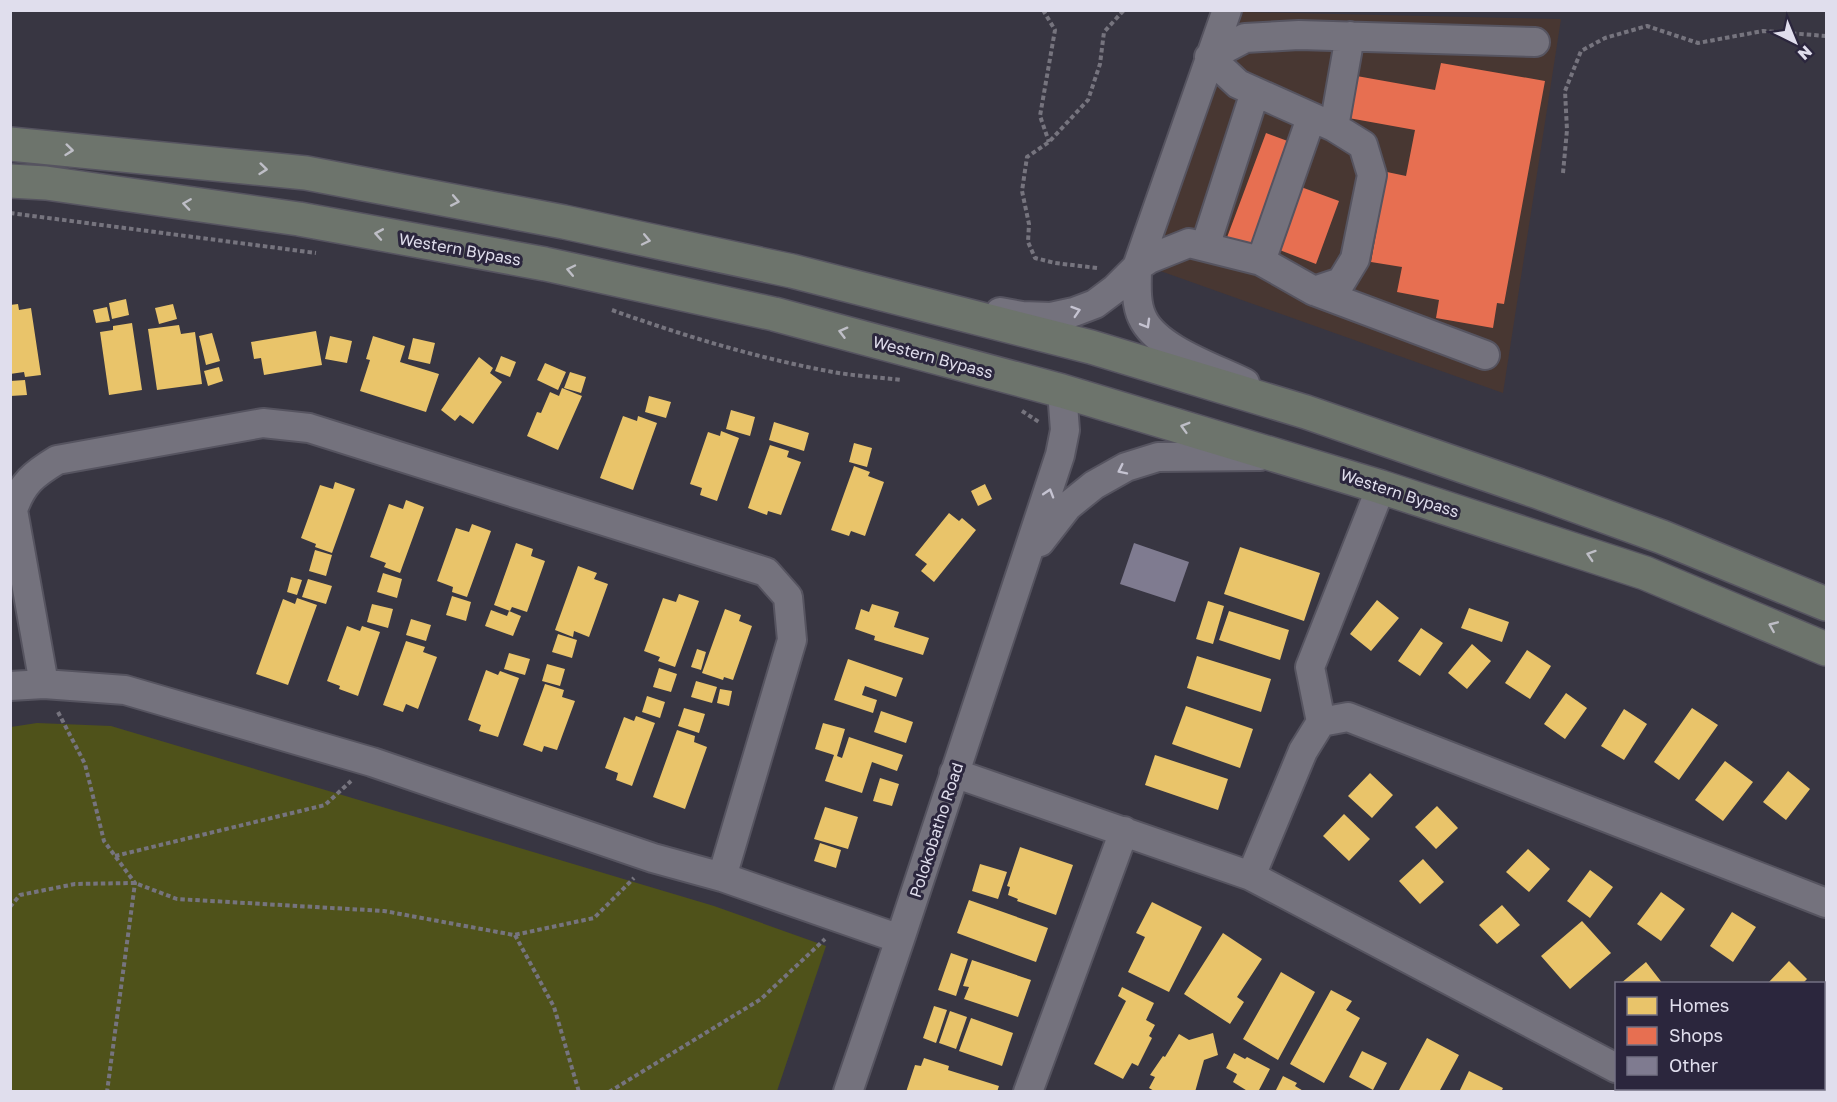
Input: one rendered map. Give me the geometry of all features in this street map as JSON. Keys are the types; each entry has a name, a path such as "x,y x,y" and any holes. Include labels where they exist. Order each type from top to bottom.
{"highway":[{"path":"10,144 306,173 564,222 853,287 1091,347 1306,412 1662,537 1827,604"},
{"name":"Western Bypass","path":"10,181 46,183 298,219 545,264 774,314 1062,391 1381,486 1645,573 1827,649"}],"street":[{"path":"1227,10 1137,267 1139,306 1150,332 1165,344 1306,412"},
{"path":"1209,57 1245,38 1299,35 1535,42"},
{"path":"1261,261 1322,123 1350,36"},
{"path":"1209,57 1238,84 1363,145 1372,175 1355,259 1341,282 1314,291"},
{"path":"1205,247 1255,92"},
{"path":"853,287 1022,316 1051,317 1095,304 1115,290 1137,267 1163,252 1189,243 1261,261 1314,291 1485,355"},
{"path":"1023,568 1054,476 1065,430 1062,391"},
{"path":"44,684 14,510 19,494 34,474 57,460 262,423 309,428 766,572 788,597 792,640 722,877"},
{"path":"1023,568 1049,528 1068,506 1094,485 1126,467 1158,457 1283,456"},
{"path":"1251,876 1303,751 1321,722 1310,667 1381,486"},
{"name":"Polokobatho Road","path":"848,1092 1023,568"},
{"path":"10,686 44,684 125,690 372,762 653,858 722,877 900,939"},
{"path":"1321,722 1348,717 1827,903"},
{"path":"954,773 1251,876 1615,1067"},
{"path":"1028,1092 1124,831"}],"path":[{"path":"1043,10 1054,30 1040,116 1049,142"},
{"path":"1124,10 1104,32 1100,64 1088,100 1049,142 1027,157 1022,191 1029,224 1028,242 1035,258 1088,269 1137,267"},
{"path":"1563,173 1567,130 1565,90 1581,51 1605,38 1647,26 1698,44 1762,30 1827,36"},
{"path":"10,213 321,254"},
{"path":"608,308 662,328 756,356 835,373 904,380"},
{"path":"1014,405 1038,421 1065,430"},
{"path":"44,684 85,764 104,841 135,883 107,1092"},
{"path":"115,856 325,805 372,762"},
{"path":"10,907 20,895 75,884 135,883 177,899 384,911 514,934 594,918 653,858"},
{"path":"609,1092 761,999 845,920"},
{"path":"514,934 554,1007 579,1092"}],"shaded area":[{"path":"1243,12 1561,19 1503,393 1152,268"}],"green space":[{"path":"37,723 111,726 714,906 826,946 777,1091 11,1091 11,727"}],"building: Homes":[{"path":"126,299 129,315 112,319 109,303"},
{"path":"18,304 19,310 31,308 41,375 25,377 24,372 10,374 10,305"},
{"path":"173,304 177,319 159,324 155,308"},
{"path":"107,307 110,321 96,323 93,310"},
{"path":"132,323 142,390 109,395 100,332 113,330 113,326"},
{"path":"179,325 181,334 195,332 202,384 157,390 148,329"},
{"path":"316,331 322,365 264,375 261,358 254,359 251,342"},
{"path":"212,333 220,361 206,365 199,336"},
{"path":"330,336 352,341 347,363 325,359"},
{"path":"373,336 405,346 400,362 439,374 426,412 360,391 370,360 366,359"},
{"path":"413,338 435,343 430,364 408,359"},
{"path":"501,356 516,362 510,377 495,371"},
{"path":"479,357 493,368 490,373 502,382 473,424 460,415 455,421 441,410"},
{"path":"545,363 566,372 558,390 537,380"},
{"path":"219,367 223,381 208,386 204,371"},
{"path":"570,372 586,377 581,393 564,388"},
{"path":"25,380 27,395 10,396 10,381"},
{"path":"562,388 582,396 558,450 527,436 537,412 541,413 550,392 559,396"},
{"path":"649,396 671,402 666,418 645,412"},
{"path":"731,410 755,417 750,436 726,429"},
{"path":"623,416 637,421 638,416 657,423 633,490 600,478"},
{"path":"774,422 809,433 804,451 769,440"},
{"path":"721,431 739,438 717,501 700,495 702,488 690,484 708,432 720,436"},
{"path":"854,443 872,448 867,467 849,462"},
{"path":"770,445 789,451 787,457 801,462 781,515 768,511 767,515 748,508"},
{"path":"854,466 870,472 868,476 884,482 865,536 851,531 849,536 831,530"},
{"path":"335,482 355,489 332,553 315,547 316,544 301,538 320,485 333,489"},
{"path":"985,484 992,499 978,506 971,491"},
{"path":"406,500 424,507 400,573 384,567 386,563 370,557 389,504 403,509"},
{"path":"949,513 959,521 962,518 976,530 934,582 921,571 927,564 915,555"},
{"path":"472,524 491,531 467,597 452,592 453,587 437,581 456,528 469,532"},
{"path":"516,543 533,549 531,556 545,561 527,612 512,607 510,611 494,605"},
{"path":"1240,547 1320,573 1304,621 1224,594"},
{"path":"315,550 332,555 326,576 309,571"},
{"path":"578,566 597,573 594,579 608,584 589,637 574,631 573,637 555,630"},
{"path":"383,573 402,579 397,598 377,592"},
{"path":"291,577 302,580 297,595 287,592"},
{"path":"308,579 332,586 326,604 302,597"},
{"path":"679,594 699,601 675,667 658,661 660,657 644,651 663,598 676,602"},
{"path":"452,596 471,602 466,621 446,615"},
{"path":"297,598 317,605 288,685 256,674 283,599 295,604"},
{"path":"1377,600 1399,618 1371,651 1350,634"},
{"path":"1208,601 1224,606 1213,644 1196,639"},
{"path":"372,604 393,609 388,628 367,622"},
{"path":"872,604 899,612 894,627 929,638 923,655 874,640 875,636 855,629 861,609 869,612"},
{"path":"1469,608 1509,622 1502,642 1461,628"},
{"path":"725,609 741,615 739,621 752,626 733,680 724,677 723,680 702,673"},
{"path":"491,610 507,616 509,611 521,616 513,636 485,626"},
{"path":"1229,611 1289,630 1280,660 1219,640"},
{"path":"411,619 431,625 426,641 406,635"},
{"path":"347,626 360,631 362,626 380,632 358,696 339,689 340,686 327,681"},
{"path":"1421,628 1443,643 1420,676 1398,661"},
{"path":"558,634 577,640 572,658 552,652"},
{"path":"406,641 425,647 423,652 437,657 418,709 406,704 403,712 383,705"},
{"path":"1472,644 1491,661 1467,689 1448,673"},
{"path":"697,649 706,652 701,670 691,667"},
{"path":"1527,650 1551,666 1530,699 1505,683"},
{"path":"509,653 530,659 525,675 504,669"},
{"path":"1197,656 1271,679 1261,712 1187,688"},
{"path":"848,659 903,678 896,697 865,686 862,695 877,700 873,713 834,700"},
{"path":"547,664 565,669 560,686 542,681"},
{"path":"659,668 677,674 671,692 653,687"},
{"path":"486,670 498,675 500,671 519,678 498,737 479,731 481,725 468,720"},
{"path":"696,681 717,687 712,703 691,697"},
{"path":"545,684 564,690 562,697 575,701 557,750 544,746 542,752 523,745"},
{"path":"720,689 732,691 729,706 717,703"},
{"path":"1566,693 1587,708 1565,739 1544,724"},
{"path":"647,696 665,702 660,718 642,712"},
{"path":"1186,706 1253,729 1240,768 1172,744"},
{"path":"684,708 705,714 699,733 678,726"},
{"path":"1692,708 1718,725 1679,780 1654,762"},
{"path":"1624,709 1647,724 1624,760 1601,746"},
{"path":"881,711 913,722 906,743 874,732"},
{"path":"636,716 655,723 632,786 616,780 618,773 605,768 624,717 634,721"},
{"path":"823,723 845,729 837,756 842,758 849,737 903,755 897,771 872,762 862,793 825,781 834,755 815,749"},
{"path":"677,730 695,736 694,742 707,747 685,809 653,797"},
{"path":"1155,755 1228,779 1218,810 1145,785"},
{"path":"1725,761 1753,782 1723,821 1695,800"},
{"path":"1788,771 1810,789 1786,820 1763,802"},
{"path":"1370,773 1393,795 1372,818 1348,796"},
{"path":"880,778 899,784 892,806 873,801"},
{"path":"1437,806 1458,828 1436,849 1415,827"},
{"path":"825,807 858,817 848,849 814,839"},
{"path":"1344,814 1370,839 1349,861 1323,836"},
{"path":"820,843 841,850 836,868 814,861"},
{"path":"1020,847 1073,865 1056,915 1017,901 1018,899 1008,895 1010,887 1007,886"},
{"path":"1528,849 1550,869 1529,892 1506,872"},
{"path":"1423,859 1444,882 1420,904 1399,881"},
{"path":"980,864 1007,872 998,899 972,891"},
{"path":"1590,870 1613,887 1590,918 1567,901"},
{"path":"1661,892 1685,909 1661,941 1637,924"},
{"path":"969,900 1048,928 1036,962 957,933"},
{"path":"1152,902 1202,927 1169,992 1128,972 1145,937 1136,933"},
{"path":"1502,905 1520,925 1497,944 1479,925"},
{"path":"1732,912 1756,927 1733,962 1710,946"},
{"path":"1582,921 1611,953 1570,989 1541,956"},
{"path":"1223,933 1262,959 1237,997 1244,1002 1230,1024 1184,994"},
{"path":"951,953 968,959 956,996 938,990"},
{"path":"972,960 1031,980 1018,1017 964,999 969,987 963,986"},
{"path":"1789,961 1807,979 1804,982 1769,982"},
{"path":"1646,962 1661,982 1622,982"},
{"path":"1281,972 1315,992 1278,1060 1243,1039"},
{"path":"1122,987 1154,1003 1146,1020 1155,1025 1149,1036 1152,1038 1138,1066 1132,1063 1123,1079 1094,1064 1126,1001 1118,996"},
{"path":"1331,990 1352,1001 1346,1010 1360,1018 1324,1083 1290,1064"},
{"path":"934,1006 947,1010 936,1043 923,1038"},
{"path":"950,1011 967,1017 956,1049 939,1043"},
{"path":"971,1018 1013,1033 1002,1066 959,1051"},
{"path":"1213,1033 1218,1055 1204,1060 1195,1092 1156,1092 1149,1088 1155,1077 1150,1075 1163,1056 1165,1057 1179,1034 1189,1040"},
{"path":"1427,1038 1459,1055 1439,1092 1398,1092"},
{"path":"1362,1051 1387,1063 1373,1090 1349,1077"},
{"path":"1234,1053 1270,1069 1258,1092 1249,1092 1233,1082 1237,1074 1226,1068"},
{"path":"1826,1054 1825,1089 1825,1055"},
{"path":"924,1058 949,1066 948,1070 999,1086 997,1092 906,1092 915,1065 921,1066"},
{"path":"1469,1071 1503,1088 1501,1092 1459,1092"},
{"path":"1283,1076 1297,1083 1295,1086 1305,1092 1275,1092"}],"building: Shops":[{"path":"1441,63 1545,81 1504,304 1497,303 1493,328 1436,318 1439,300 1397,292 1402,267 1371,262 1387,172 1406,176 1415,130 1343,117 1351,75 1435,90"},
{"path":"1266,133 1293,143 1254,250 1226,240"},
{"path":"1301,187 1339,201 1316,264 1277,249"}],"building: Other":[{"path":"1134,543 1189,562 1175,602 1120,584"}]}
